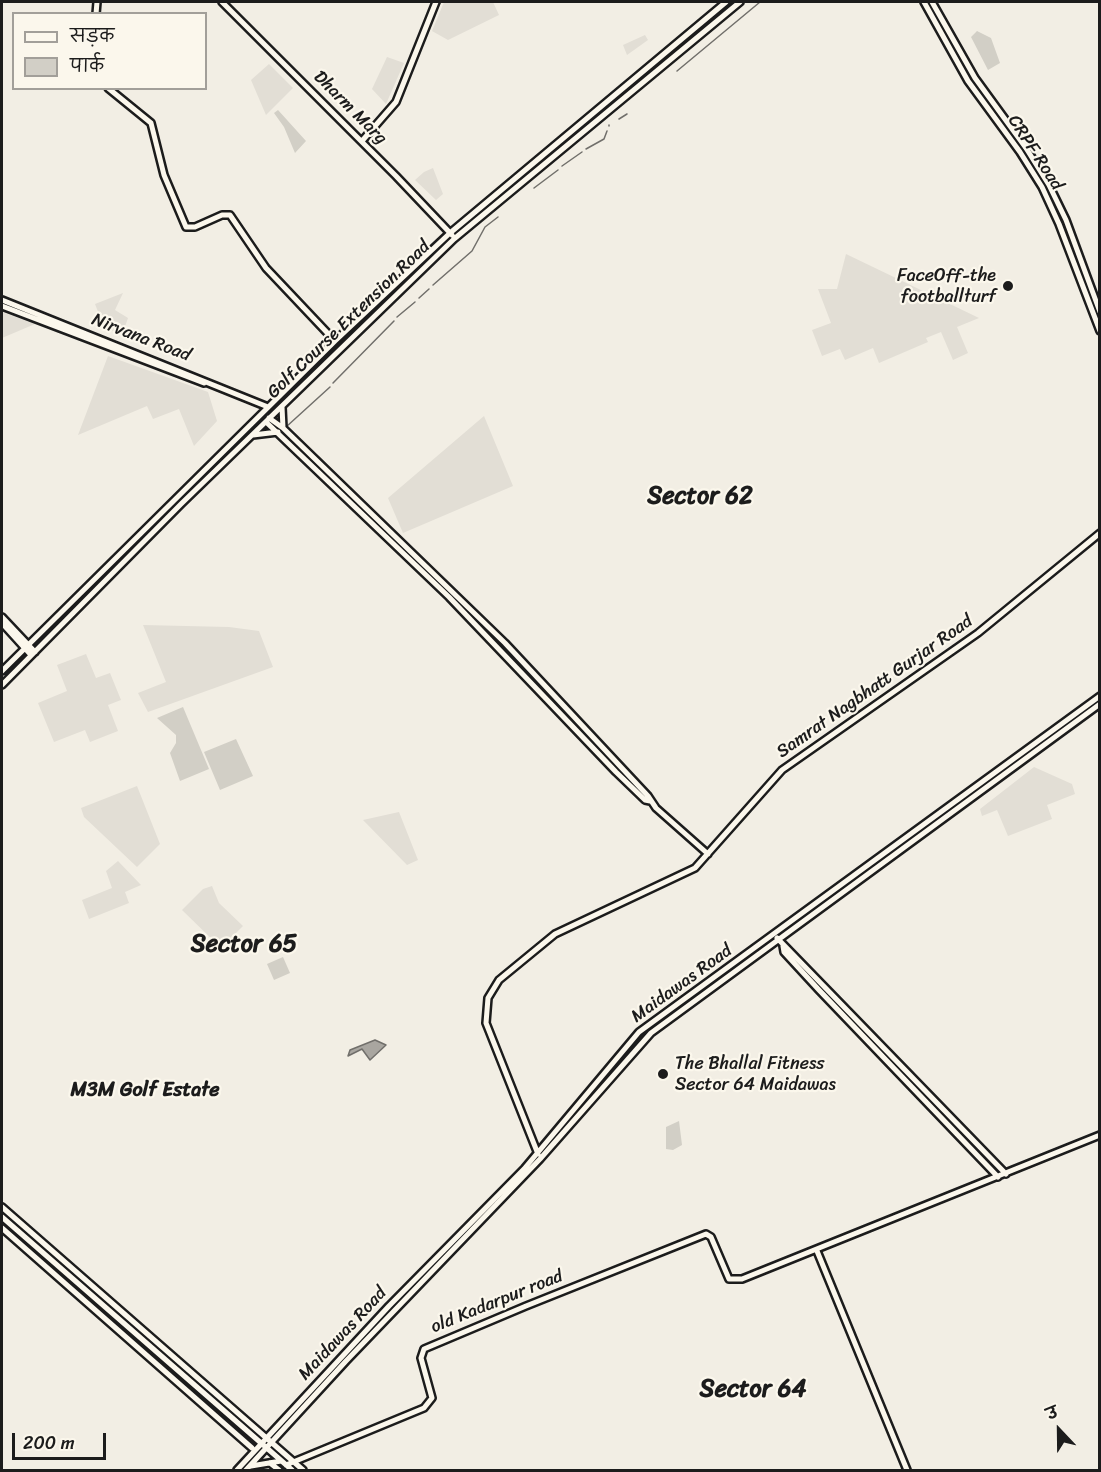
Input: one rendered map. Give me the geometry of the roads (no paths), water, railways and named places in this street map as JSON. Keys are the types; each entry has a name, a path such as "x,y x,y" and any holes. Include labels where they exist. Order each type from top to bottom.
{"street":[{"name":"Dharm Marg","path":"222,2 362,140"},
{"name":"Dharm Marg","path":"226,2 456,238"},
{"path":"362,140 379,124 396,102 436,2"},
{"name":"Golf Course Extension Road","path":"2,670 236,438 413,267 726,2"},
{"name":"Golf Course Extension Road","path":"2,685 196,489 456,238 740,2"},
{"name":"CRPF Road","path":"924,2 968,81 1018,149 1042,188 1059,224 1100,332"},
{"path":"932,2 975,78 1024,144 1044,176 1066,220 1100,312"},
{"path":"110,90 151,123 164,175 186,227 195,227 222,215 230,215 266,268 335,341"},
{"path":"1018,149 1024,144"},
{"path":"413,267 420,272"},
{"name":"Nirvana Road","path":"2,300 267,408"},
{"name":"Nirvana Road","path":"2,306 267,408"},
{"path":"324,352 330,359"},
{"path":"281,430 282,407"},
{"path":"268,420 281,430 449,597 616,772 708,854"},
{"path":"252,435 281,430"},
{"path":"236,438 242,445"},
{"path":"190,484 196,489"},
{"name":"Samrat Nagbhatt Gurjar Road","path":"540,1159 486,1023 490,993 508,971 555,934 679,878 695,868 782,770 978,633 1100,533"},
{"path":"2,617 33,654"},
{"path":"2,624 26,646"},
{"name":"Maidawas Road","path":"272,1444 346,1361 540,1159 651,1033 781,943 1100,696"},
{"name":"Maidawas Road","path":"266,1444 389,1306 538,1153 639,1032 1024,755 1100,704"},
{"path":"774,934 1006,1174"},
{"path":"781,943 784,952 819,990 998,1177"},
{"path":"907,1470 817,1251 1100,1135"},
{"path":"2,1207 292,1470"},
{"path":"2,1217 250,1434 266,1444 272,1444 303,1470"},
{"path":"2,1228 252,1448"},
{"path":"7,1232 15,1229"},
{"name":"old Kadarpur road","path":"248,1468 270,1463 293,1462 418,1412 430,1404 432,1391 421,1358 424,1348 707,1233 731,1281 817,1251"},
{"path":"250,1434 252,1448 250,1457"},
{"path":"237,1470 266,1444"},
{"path":"248,1468 266,1444"},
{"path":"270,1463 279,1470"}],"waterway":[{"path":"677,71 760,2"},
{"path":"619,119 627,114"},
{"path":"586,149 604,139 607,131"},
{"path":"562,166 582,152"},
{"path":"534,188 558,170"},
{"path":"433,285 472,251 485,227 498,217"},
{"path":"419,298 429,289"},
{"path":"397,317 415,302"},
{"path":"333,383 394,321"},
{"path":"286,427 330,387"}],"place":[{"name":"FaceOff-the footballturf","path":"1008,286"},
{"name":"The Bhallal Fitness Sector 64 Maidawas","path":"663,1074"}],"district":[{"name":"Sector 62","path":"700,497"},
{"name":"Sector 65","path":"244,945"},
{"name":"M3M Golf Estate","path":"145,1091"},
{"name":"Sector 64","path":"753,1390"}]}
